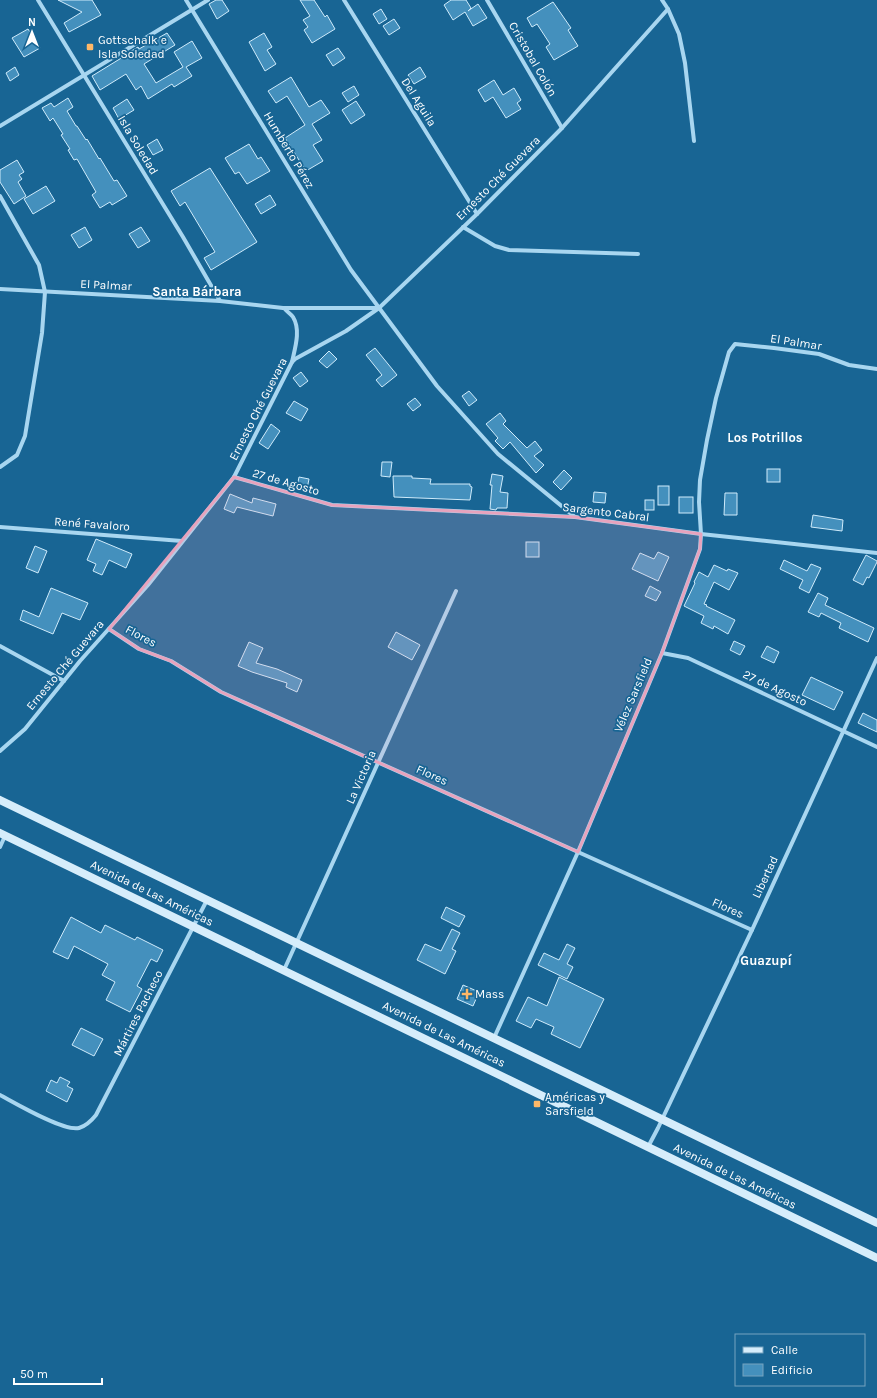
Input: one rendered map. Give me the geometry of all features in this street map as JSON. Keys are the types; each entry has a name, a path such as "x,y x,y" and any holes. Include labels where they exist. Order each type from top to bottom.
{"main road":[{"name":"Avenida de Las Américas","path":"0,800 877,1223"},
{"name":"Avenida de Las Américas","path":"3,834 877,1258"}],"street":[{"name":"Isla Soledad","path":"38,0 183,237 220,301"},
{"name":"Humberto Pérez","path":"186,0 351,270 437,386 498,454 575,518"},
{"path":"0,126 208,0"},
{"name":"Del Aguila","path":"344,0 477,214"},
{"name":"Cristobal Colón","path":"487,0 562,128"},
{"path":"662,0 668,9 679,34 685,63 694,141"},
{"name":"Ernesto Ché Guevara","path":"0,751 25,730 64,681 148,585 234,477 292,362 346,331 379,308 477,214 562,128 668,9"},
{"path":"0,196 39,265 46,292 42,334 25,436 17,455 0,467"},
{"path":"463,227 494,246 509,250 638,254"},
{"name":"El Palmar","path":"0,289 220,301 283,308 379,308"},
{"path":"283,308 293,317 296,327 297,337 292,362"},
{"name":"El Palmar","path":"735,344 819,354 849,365 877,369"},
{"name":"Vélez Sarsfield","path":"494,1038 578,852 662,653 700,549 700,480 716,398 730,352 735,344"},
{"name":"27 de Agosto","path":"234,477 332,505"},
{"name":"Sargento Cabral","path":"332,505 575,518 701,534 877,553"},
{"name":"René Favaloro","path":"0,527 182,541"},
{"name":"La Victoria","path":"284,970 456,591"},
{"name":"Flores","path":"109,629 139,649 171,661 221,692 752,930"},
{"path":"0,646 64,681"},
{"name":"27 de Agosto","path":"662,653 688,658 877,747"},
{"name":"Libertad","path":"648,1147 752,930 877,658"},
{"path":"0,847 3,834"},
{"name":"Mártires Pacheco","path":"0,1095 58,1125 79,1128 89,1122 96,1115 207,900"}],"highlighted area":[{"path":"234,477 332,505 575,517 701,534 700,549 662,653 578,852 221,692 171,661 139,649 109,629"}],"building":[{"path":"58,0 92,0 101,15 69,32 64,23 82,12"},
{"path":"216,0 222,0 229,11 217,19 209,4"},
{"path":"300,0 314,0 325,17 327,15 335,29 312,43 304,30 308,27 303,20 310,16"},
{"path":"451,0 466,0 471,8 468,11 478,4 487,18 473,26 465,12 453,20 444,5"},
{"path":"553,2 571,28 568,30 578,46 554,60 546,47 550,44 537,24 532,27 527,18"},
{"path":"381,9 387,19 379,24 373,14"},
{"path":"394,19 400,28 389,35 383,26"},
{"path":"28,29 40,48 24,57 12,38"},
{"path":"167,33 175,45 144,64 156,83 183,67 174,52 192,41 202,58 186,67 192,76 174,87 172,84 148,99 141,86 136,90 126,74 100,90 92,76 138,47 139,49"},
{"path":"264,33 272,47 267,50 276,64 265,71 249,42"},
{"path":"338,48 345,58 333,66 326,55"},
{"path":"15,67 19,75 10,81 6,73"},
{"path":"420,67 426,77 414,84 408,75"},
{"path":"291,77 309,107 321,100 330,113 312,124 322,140 313,145 323,161 306,171 285,138 305,125 287,96 276,103 268,91"},
{"path":"494,80 503,95 514,88 521,100 517,103 521,109 506,118 493,97 485,102 478,90"},
{"path":"354,86 359,95 348,102 342,93"},
{"path":"68,98 73,107 67,111 76,126 86,140 87,139 114,181 117,180 127,196 112,205 110,202 100,208 92,195 96,192 77,159 74,160 68,150 70,149 61,135 63,134 53,118 50,121 42,108 51,103 54,107"},
{"path":"127,99 134,110 119,119 113,108"},
{"path":"356,101 365,115 351,124 342,110"},
{"path":"157,139 163,150 153,155 147,145"},
{"path":"249,144 258,159 261,157 270,171 247,184 239,172 235,174 225,158"},
{"path":"17,160 24,172 19,175 22,179 18,182 26,196 14,204 0,182 0,170"},
{"path":"210,168 257,242 211,270 204,258 215,252 185,202 180,206 171,191"},
{"path":"46,186 55,201 33,214 24,199"},
{"path":"270,195 276,205 261,214 255,204"},
{"path":"85,227 92,240 79,248 71,235"},
{"path":"141,227 150,241 138,248 129,234"},
{"path":"375,348 397,375 382,387 376,380 382,375 366,355"},
{"path":"329,351 337,359 327,368 319,361"},
{"path":"301,372 308,381 300,387 293,378"},
{"path":"469,391 477,400 469,406 462,396"},
{"path":"415,398 421,405 413,411 407,404"},
{"path":"294,401 308,409 301,421 286,413"},
{"path":"500,413 506,421 503,424 527,448 535,441 542,450 534,456 544,465 536,473 510,442 503,449 495,441 498,438 486,424"},
{"path":"271,424 280,431 268,449 259,443"},
{"path":"382,462 392,462 390,477 381,476"},
{"path":"767,469 780,469 780,482 767,482"},
{"path":"564,470 572,478 561,490 553,482"},
{"path":"492,474 503,476 500,492 508,493 507,508 497,508 496,510 490,509 492,485 490,485"},
{"path":"393,476 412,476 412,478 431,479 430,484 470,484 472,487 470,500 394,497"},
{"path":"299,477 309,479 307,489 297,487"},
{"path":"658,486 669,486 669,505 658,505"},
{"path":"594,492 606,493 605,503 593,502"},
{"path":"725,493 737,493 737,515 724,515"},
{"path":"230,494 252,503 253,498 276,504 273,516 237,507 234,513 224,509"},
{"path":"679,497 693,497 693,513 679,513"},
{"path":"645,500 654,500 654,510 645,510"},
{"path":"813,515 843,520 842,531 811,527"},
{"path":"96,539 132,554 126,568 109,560 102,575 93,571 96,564 87,560"},
{"path":"526,542 539,542 539,557 526,557"},
{"path":"35,546 47,551 38,573 26,568"},
{"path":"658,552 669,557 658,581 632,569 640,553 654,559"},
{"path":"866,555 877,562 869,578 867,577 863,585 853,580"},
{"path":"784,560 807,571 811,564 821,568 809,593 799,588 803,580 780,569"},
{"path":"714,565 727,571 728,569 738,573 729,590 714,582 704,604 735,620 728,634 714,626 713,629 701,623 704,616 684,606 699,572 708,577"},
{"path":"650,586 661,592 656,601 645,596"},
{"path":"51,588 88,603 80,620 62,613 53,634 20,620 23,610 39,617"},
{"path":"818,593 828,598 825,605 874,628 868,642 839,628 841,623 821,613 819,617 808,612"},
{"path":"396,632 420,645 412,660 388,647"},
{"path":"734,641 745,646 740,655 730,650"},
{"path":"249,642 263,648 256,663 277,669 302,680 297,692 286,687 287,683 238,666"},
{"path":"767,646 779,652 774,663 761,657"},
{"path":"811,677 843,692 834,710 802,695"},
{"path":"863,713 877,720 877,732 858,723"},
{"path":"446,907 465,916 459,927 441,918"},
{"path":"71,917 101,933 105,925 135,940 137,937 163,950 157,962 151,959 137,986 142,989 130,1012 106,1000 115,982 102,975 108,964 74,946 68,959 53,952"},
{"path":"452,929 460,933 452,949 456,951 445,974 417,960 425,944 441,951"},
{"path":"567,944 575,948 567,964 573,967 567,979 538,965 544,953 559,960"},
{"path":"559,977 604,999 580,1048 551,1034 554,1027 536,1019 531,1028 516,1021 528,997 547,1006"},
{"path":"463,985 479,992 473,1006 457,999"},
{"path":"81,1028 103,1039 94,1056 72,1045"},
{"path":"60,1077 70,1082 67,1086 73,1089 67,1102 46,1091 51,1080 57,1083"}],"place":[{"name":"Gottschalk e Isla Soledad","path":"90,47"},
{"name":"Mass","path":"467,994"},
{"name":"Américas y Sarsfield","path":"537,1104"}],"district":[{"name":"Santa Bárbara","path":"197,291"},
{"name":"Los Potrillos","path":"765,437"},
{"name":"Guazupí","path":"766,960"}]}
